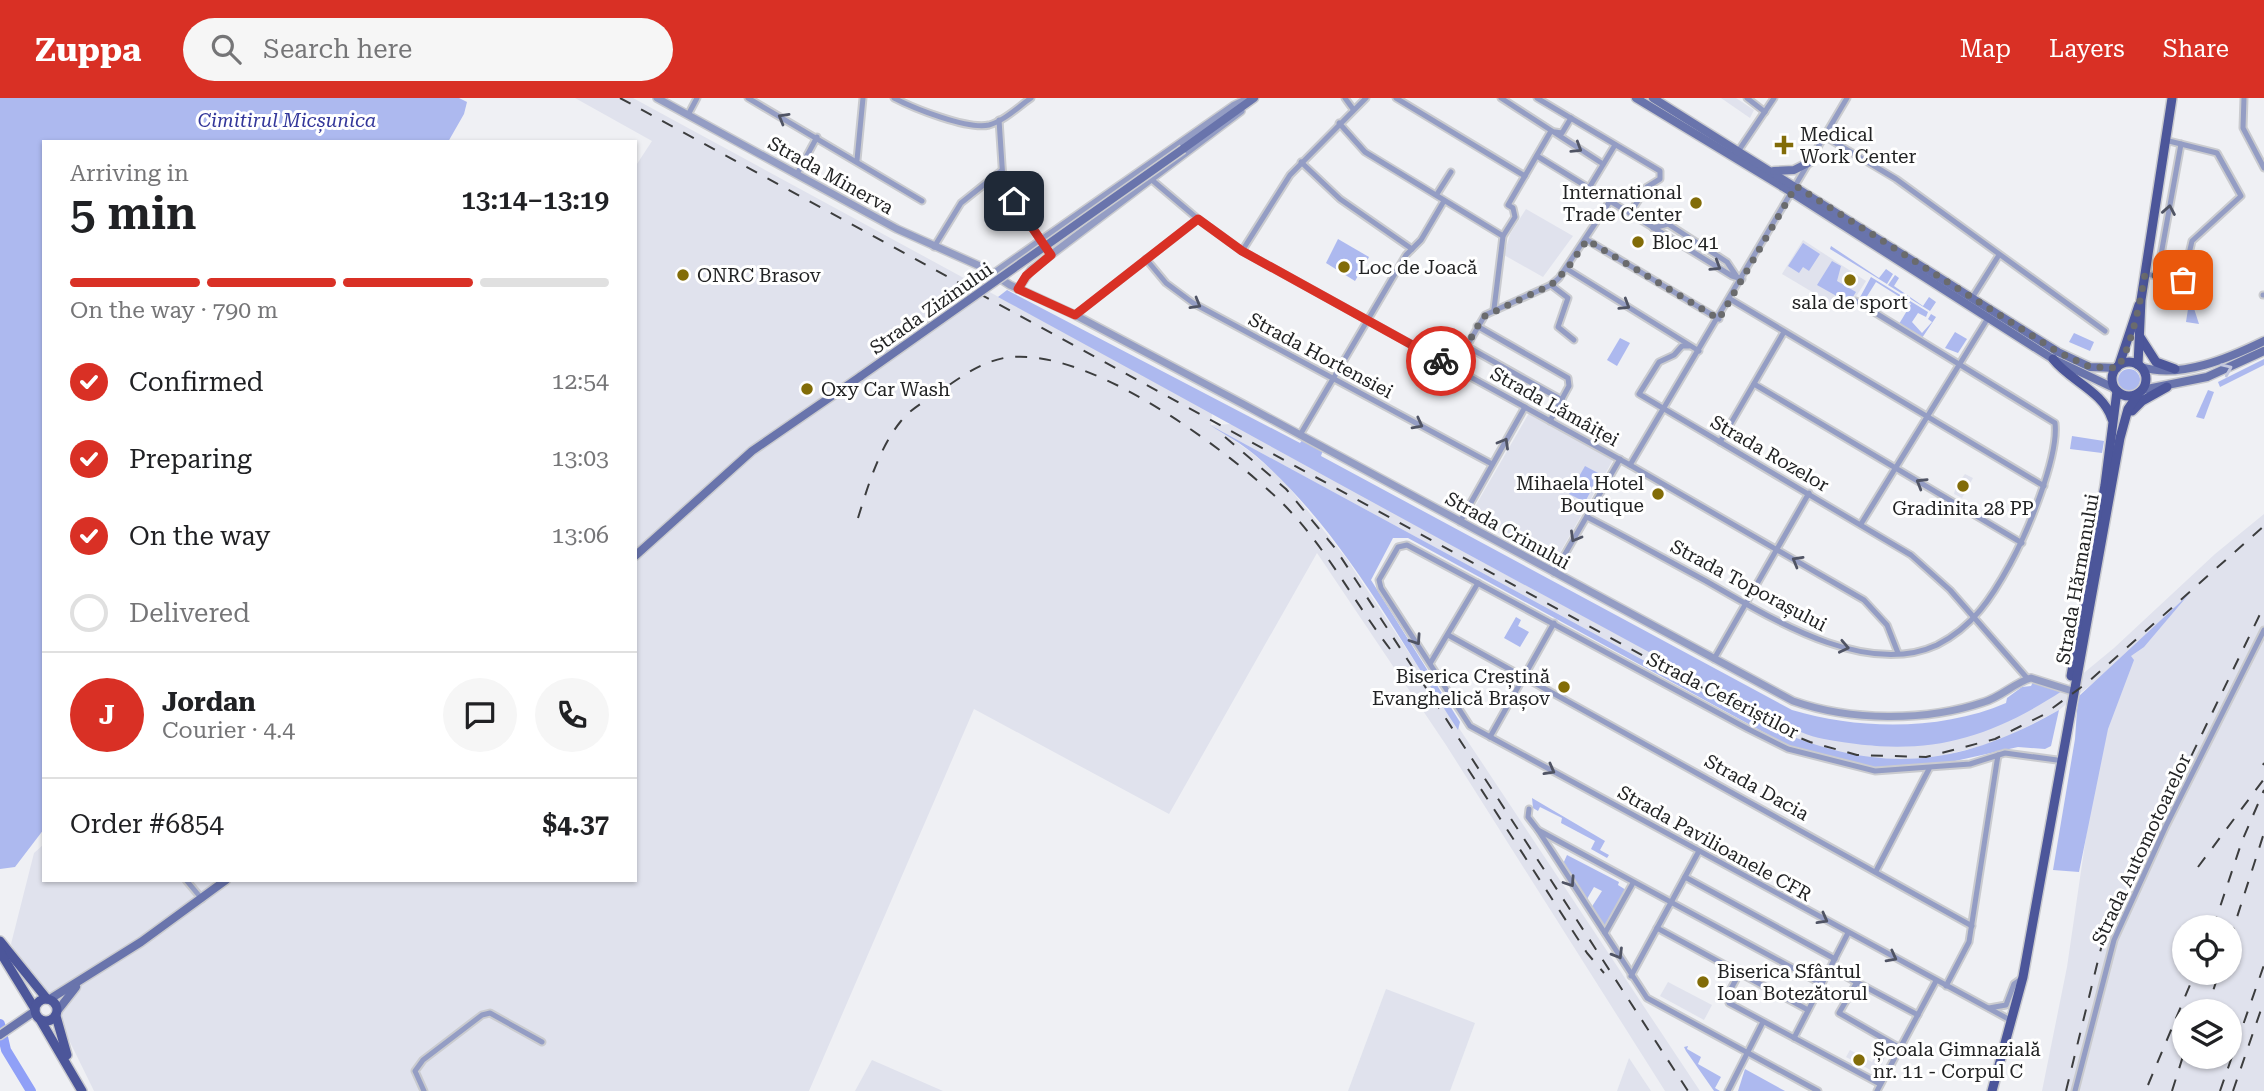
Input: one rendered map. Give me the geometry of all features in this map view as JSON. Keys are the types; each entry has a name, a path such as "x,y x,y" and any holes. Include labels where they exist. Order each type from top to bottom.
{"main road":[{"name":"Strada Zizinului","path":"637,554 752,451 1255,98"},
{"path":"1636,98 2090,367 2118,367 2130,362 2158,371 2175,369 2220,359 2264,341"},
{"path":"1653,98 1774,171 1795,190 1988,318 2053,359 2125,396 2207,377 2264,351"},
{"path":"2141,391 2146,377 2140,366 2141,300 2172,98"},
{"path":"1774,171 1794,170 1810,162"},
{"path":"2115,389 2112,377 2141,300"},
{"path":"2139,337 2156,362 2175,369"},
{"path":"2053,359 2061,370 2106,404 2113,429"},
{"path":"2124,420 2142,401 2167,387"},
{"name":"Strada Hărmanului","path":"2057,774 2057,760 2113,429 2115,389"},
{"name":"Strada Hărmanului","path":"1992,1091 2023,977 2057,774 2124,420 2141,391"},
{"path":"37,1015 40,1001 86,978 223,882"},
{"path":"0,941 57,1013 69,1063"},
{"path":"0,952 69,1063 82,1091"},
{"path":"0,1035 20,1021 37,1015 51,1021 65,998 86,978"}],"street":[{"name":"Strada Minerva","path":"657,98 934,247 993,274"},
{"path":"688,115 697,98"},
{"path":"748,98 857,160 922,201"},
{"path":"857,160 863,98"},
{"path":"894,98 915,109 982,125 999,120 1031,98"},
{"name":"Strada Zizinului","path":"993,274 1233,106 1249,98"},
{"name":"Strada Zizinului","path":"1152,180 1255,98"},
{"path":"1345,98 1353,109"},
{"path":"1242,251 1301,162 1366,98"},
{"path":"1396,98 1525,176"},
{"path":"1501,98 1603,164"},
{"path":"1537,98 1662,174 1657,182 1647,187 1630,213"},
{"path":"1747,98 1765,112"},
{"path":"1739,150 1774,98"},
{"path":"1630,465 1719,319 1740,278 1795,190 1847,98"},
{"path":"2244,98 2242,116 2245,134 2264,168"},
{"path":"1551,131 1562,133 1571,118"},
{"path":"999,120 1001,171 1007,189 1051,255"},
{"path":"1339,123 1362,150 1503,236"},
{"path":"1493,309 1503,236 1516,212 1508,205 1551,131"},
{"path":"1824,136 1896,179 2105,331"},
{"path":"797,174 817,137"},
{"path":"2145,274 2183,280 2188,251 2195,237 2241,196 2219,155 2165,140"},
{"path":"2157,276 2181,144"},
{"path":"1589,188 1615,145"},
{"path":"1537,156 1740,278"},
{"path":"1301,162 1340,199 1412,249"},
{"path":"934,247 961,203 1001,171"},
{"path":"1437,194 1451,172"},
{"path":"1018,289 1026,276 1051,255 1152,180"},
{"name":"Strada Lămâiței","path":"1152,180 1198,219 1242,251 1620,459 1873,607 1891,631 1898,653"},
{"path":"1300,435 1444,201"},
{"path":"1454,368 1477,326 1493,309 1551,285 1567,269 1611,201"},
{"path":"1075,315 1198,219"},
{"path":"1653,228 1668,223 1727,262 1740,278"},
{"path":"1587,240 1719,319"},
{"path":"1972,298 1999,255"},
{"name":"Strada Hortensiei","path":"1146,260 1166,283 1193,303 1492,464"},
{"path":"1567,269 1699,351"},
{"name":"Strada Crinului","path":"993,274 1300,435 1793,701 1851,714 1952,710 1996,697 2027,678"},
{"path":"1551,285 1568,298 1558,327 1574,340"},
{"path":"1730,299 2044,486"},
{"path":"1856,301 1958,363"},
{"path":"1861,524 1988,318"},
{"path":"1477,326 1566,376 1570,384 1550,421"},
{"path":"1720,442 1784,332"},
{"path":"1466,346 1562,400"},
{"name":"Strada Rozelor","path":"1689,346 1682,346 1674,355 1662,359 1639,394 1861,524 1918,561 1974,618 2027,678"},
{"name":"Strada Toporașului","path":"1587,517 1744,603 1827,643 1898,653 1936,645 1974,618 1992,598 2022,543 2044,486 2056,423 1958,363"},
{"path":"1754,384 2022,543"},
{"path":"1460,522 1525,407"},
{"path":"1554,573 1620,459"},
{"path":"1714,659 1809,494"},
{"name":"Strada Pavilioanele CFR","path":"1401,545 1379,583 1431,662 1467,724 1698,854 2012,1021"},
{"name":"Strada Ceferiștilor","path":"1401,545 1554,623 1788,749 1875,772 1970,764 2015,753 2057,760"},
{"path":"1431,662 1478,583"},
{"path":"1490,737 1554,623"},
{"name":"Strada Automotoarelor","path":"2075,1091 2115,940 2166,826 2264,630"},
{"name":"Strada Dacia","path":"1448,635 1972,926"},
{"path":"2027,678 2069,690"},
{"path":"1946,986 1969,942 1998,755"},
{"path":"1876,871 1929,769"},
{"path":"1529,809 1528,817 1647,998 1818,1091"},
{"path":"1538,830 1822,985"},
{"path":"1631,976 1698,854"},
{"path":"1685,877 1835,959"},
{"path":"188,882 202,899"},
{"path":"1605,933 1633,883"},
{"path":"1657,928 1808,1010"},
{"path":"1794,1038 1848,933"},
{"path":"1830,968 1918,1015"},
{"path":"1739,974 1727,1000 1880,1084"},
{"path":"1986,1008 2006,1005 2014,984 2023,977"},
{"path":"1877,1091 1937,981"},
{"path":"1857,982 1839,1013 1900,1048"},
{"path":"424,1091 415,1071 423,1060 482,1015 490,1013 541,1042"},
{"path":"1728,1091 1763,1022"}],"shaded area":[{"path":"575,98 633,98 1212,413 1211,425 1233,424 1473,557 1787,725 1872,746 2062,691 2114,648 2215,554 2264,514 2264,1091 2042,1091 2067,967 2088,823 2113,693 2126,657 2059,710 1997,742 1925,760 1858,758 1806,744 1748,717 1219,430 1252,453 1283,480 1346,558 1700,1091 1665,1091 1446,745 1317,553 1169,814 974,709 809,1091 94,1091 69,1040 11,944 34,853 42,846 42,882 637,882 637,164 652,141"},
{"path":"1721,98 1736,98 1754,110 1750,118"},
{"path":"1526,209 1573,236 1543,277 1504,255 1510,234"},
{"path":"1803,240 1866,281 1846,312 1782,274"},
{"path":"1529,413 1613,460 1554,563 1469,517"},
{"name":"Gradinita 28 PP","path":"1965,474 1973,478 1962,498 1954,494 1956,486"},
{"path":"1668,982 1712,1005 1704,1020 1660,996"},
{"path":"1386,989 1475,1023 1450,1091 1348,1091"},
{"name":"Școala Gimnazială nr. 11 - Corpul C","path":"1883,1042 1890,1045 1878,1074 1846,1057 1850,1050 1872,1062"},
{"path":"1629,1058 1651,1091 1617,1091"},
{"path":"872,1060 943,1091 855,1091"}],"green space":[{"name":"Cimitirul Micșunica","path":"0,98 459,98 467,102 464,114 449,140 42,140 42,832 15,867 0,869"},
{"path":"1338,239 1369,257 1355,281 1326,263"},
{"path":"1803,243 1820,254 1809,271 1803,267 1799,273 1788,266"},
{"path":"1831,246 1879,278 1886,269 1893,274 1887,284 1830,249"},
{"path":"1832,261 1841,266 1837,281 1856,292 1849,303 1817,285"},
{"path":"1895,275 1899,278 1894,286 1923,306 1929,297 1936,302 1930,311 1888,285"},
{"path":"1871,277 1928,312 1926,317 1918,313 1912,322 1922,333 1932,322 1928,319 1931,314 1936,317 1922,338 1899,324 1911,304 1876,282 1866,298 1881,309 1878,313 1858,301"},
{"path":"1007,290 1300,443 1303,439 1323,450 1321,456 1792,710 1845,721 1900,725 1955,719 1981,712 2006,703 2007,698 2022,687 2031,686 2033,682 2062,691 2004,723 1948,742 1890,747 1824,739 1803,733 1525,585 998,297"},
{"path":"2190,296 2199,324 2186,322"},
{"path":"1955,332 1967,339 1958,353 1945,348"},
{"path":"2074,333 2094,342 2090,351 2069,342"},
{"path":"1620,338 1630,343 1617,366 1607,360"},
{"path":"2264,359 2264,365 2220,387 2218,382"},
{"path":"2129,369 2137,372 2140,380 2137,388 2129,391 2121,388 2118,380 2121,372"},
{"path":"2208,390 2214,392 2204,419 2196,417"},
{"path":"1210,425 1748,717 1790,736 1830,749 1868,757 1905,759 1942,755 1979,746 2018,731 2059,710 2051,746 2045,749 2018,747 1919,769 1875,771 1798,751 1408,538 1393,538 1371,580 1460,722 1458,730 1366,585 1314,516 1286,484 1255,455"},
{"path":"2072,436 2104,441 2102,453 2070,449"},
{"path":"1585,466 1600,474 1585,502 1569,494"},
{"path":"2189,594 2144,647 2131,656 2134,660 2108,729 2079,872 2053,870 2075,739 2078,697"},
{"path":"1516,617 1521,620 1518,626 1529,632 1520,647 1504,638"},
{"path":"1532,798 1605,841 1600,850 1609,855 1607,858 1591,849 1595,841 1561,823 1562,818 1540,807 1538,811 1533,808"},
{"path":"1567,855 1619,882 1618,885 1626,890 1605,929 1591,908 1602,891 1594,887 1587,899 1563,864"},
{"path":"1688,1046 1687,1049 1701,1057 1698,1064 1721,1077 1715,1088 1720,1091 1714,1091 1686,1051 1684,1047"},
{"path":"1745,1069 1785,1091 1738,1091"}],"waterway":[{"path":"0,1024 6,1050 31,1091"}],"railway":[{"path":"620,98 1776,728 1810,742 1857,755 1926,757 1995,739 2043,715 2087,683 2264,526"},
{"path":"858,518 886,443 901,421 920,404 972,370 1004,358 1036,358 1072,366 1149,402 1221,451 1276,497 1308,532 1390,649"},
{"path":"1225,437 1286,489 1335,548 1688,1091"},
{"path":"2066,1091 2104,936 2264,606"},
{"path":"1468,769 1587,953 1604,973"},
{"path":"2198,867 2264,779"},
{"path":"2217,915 2242,841 2264,790"},
{"path":"2238,915 2264,833"},
{"path":"2220,1091 2264,965"},
{"path":"2148,1085 2190,985"},
{"path":"2210,999 2215,985"},
{"path":"2233,1091 2264,1001"},
{"path":"2172,1091 2179,1069"}],"way so far":[{"path":"1441,361 1454,368 1483,317 1493,309 1551,285 1567,269 1587,240 1719,319 1796,186 2058,352 2090,367 2117,368 2124,358 2141,300 2145,274 2183,280"}],"place":[{"name":"Medical Work Center","path":"1784,145"},
{"name":"International Trade Center","path":"1696,203"},
{"name":"Bloc 41","path":"1638,242"},
{"name":"Loc de Joacă","path":"1344,267"},
{"name":"ONRC Brasov","path":"683,275"},
{"name":"sala de sport","path":"1850,280"},
{"name":"Oxy Car Wash","path":"807,389"},
{"name":"Gradinita 28 PP","path":"1963,486"},
{"name":"Mihaela Hotel Boutique","path":"1658,494"},
{"name":"Biserica Creștină Evanghelică Brașov","path":"1564,687"},
{"name":"Biserica Sfântul Ioan Botezătorul","path":"1703,982"},
{"name":"Școala Gimnazială nr. 11 - Corpul C","path":"1859,1060"}],"route":[{"path":"1014,201 1051,255 1031,270 1018,289 1075,315 1198,219 1242,251 1441,361"}]}
